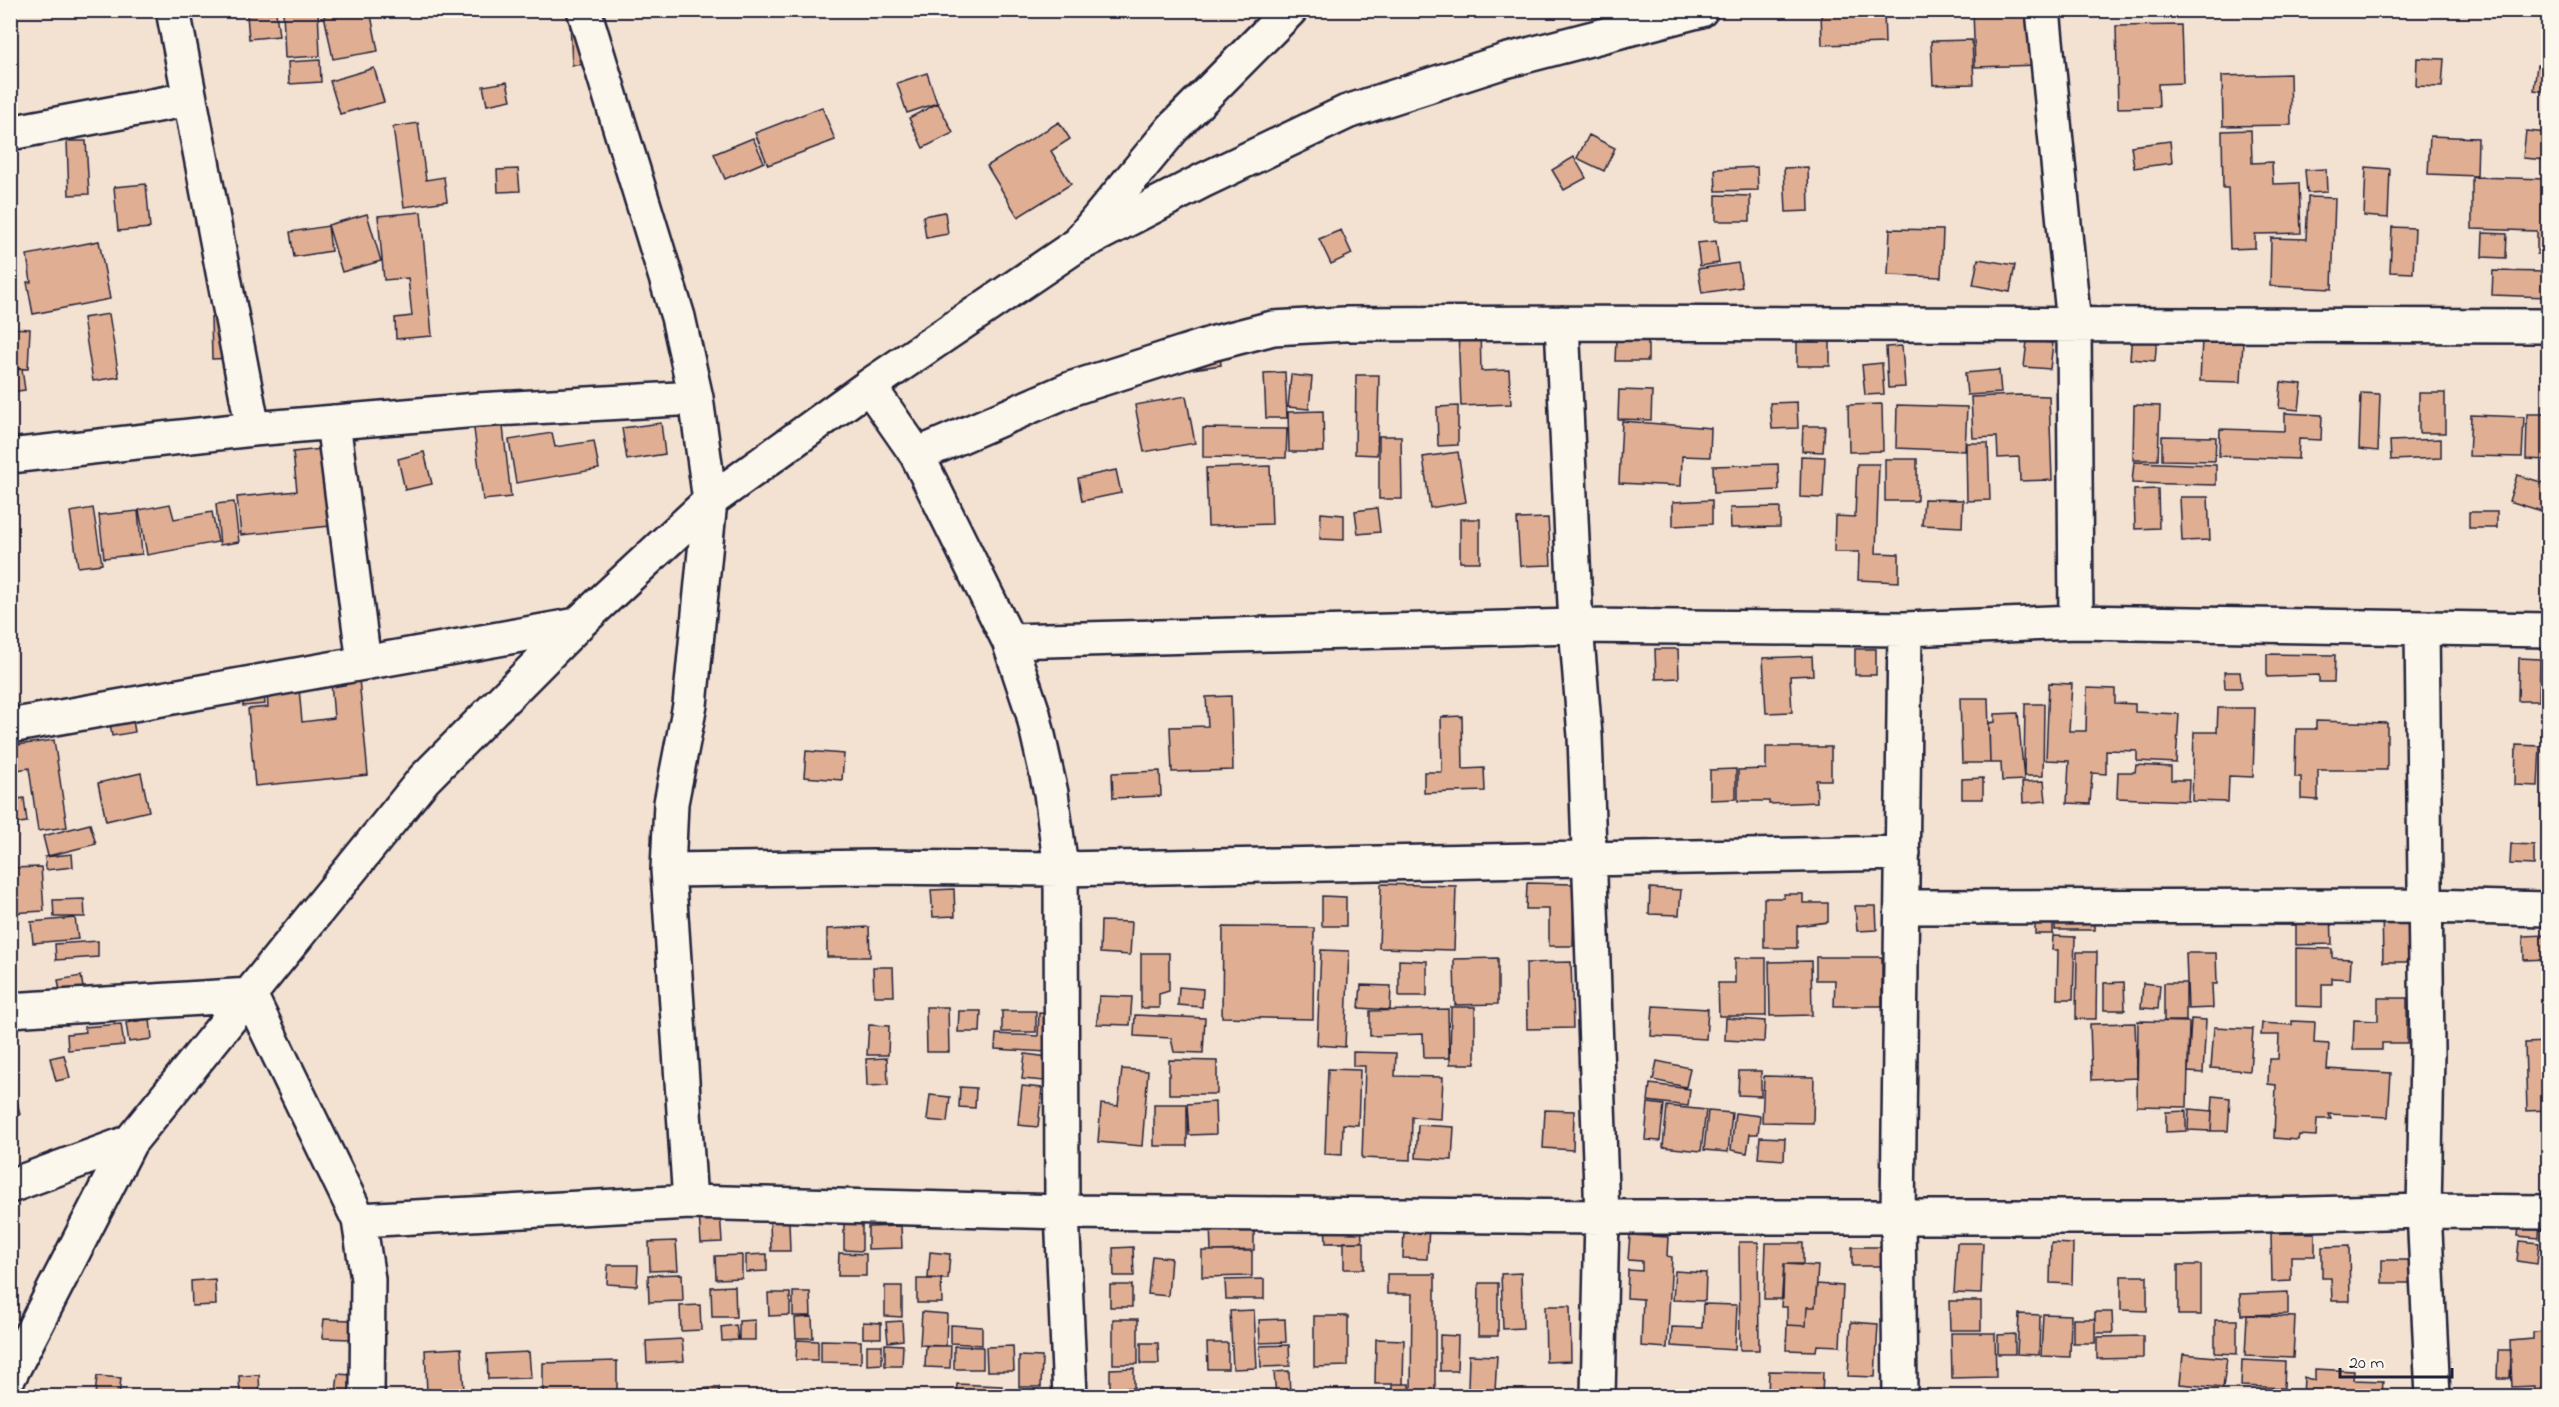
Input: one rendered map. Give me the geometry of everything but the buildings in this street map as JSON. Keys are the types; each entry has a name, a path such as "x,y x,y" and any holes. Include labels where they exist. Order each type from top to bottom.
{"street":[{"path":"173,10 253,429"},
{"path":"584,10 678,317 696,398 710,501 690,705 671,803 668,870 690,1202"},
{"path":"1074,247 1173,128 1290,10"},
{"path":"10,1376 130,1142 424,779 577,625 710,501 869,386 1074,247 1347,112 1504,61 1701,10"},
{"path":"2043,10 2074,325 2076,622"},
{"path":"10,133 189,99"},
{"path":"1562,323 1576,626 1585,736 1590,857 1602,1217 1598,1396"},
{"path":"917,455 1073,388 1211,344 1273,328 1344,324 1562,323 2548,326"},
{"path":"869,386 917,455 1009,640 1038,735 1051,793 1061,869 1062,1212 1070,1396"},
{"path":"10,456 333,422 477,410 696,398"},
{"path":"333,422 364,663"},
{"path":"1009,640 1576,626 1905,629 2076,622 2548,630"},
{"path":"10,726 577,625"},
{"path":"1900,1396 1898,1215 1905,629"},
{"path":"2422,629 2427,1052 2424,1210 2433,1396"},
{"path":"668,870 872,867 1061,869 1590,857 1903,853"},
{"path":"1902,907 2424,906 2548,909"},
{"path":"10,1010 250,995"},
{"path":"250,995 359,1220 368,1279 367,1396"},
{"path":"10,1186 130,1142"},
{"path":"359,1220 690,1202 1062,1212 1602,1217 1898,1215 2185,1217 2424,1210 2548,1212"}]}
